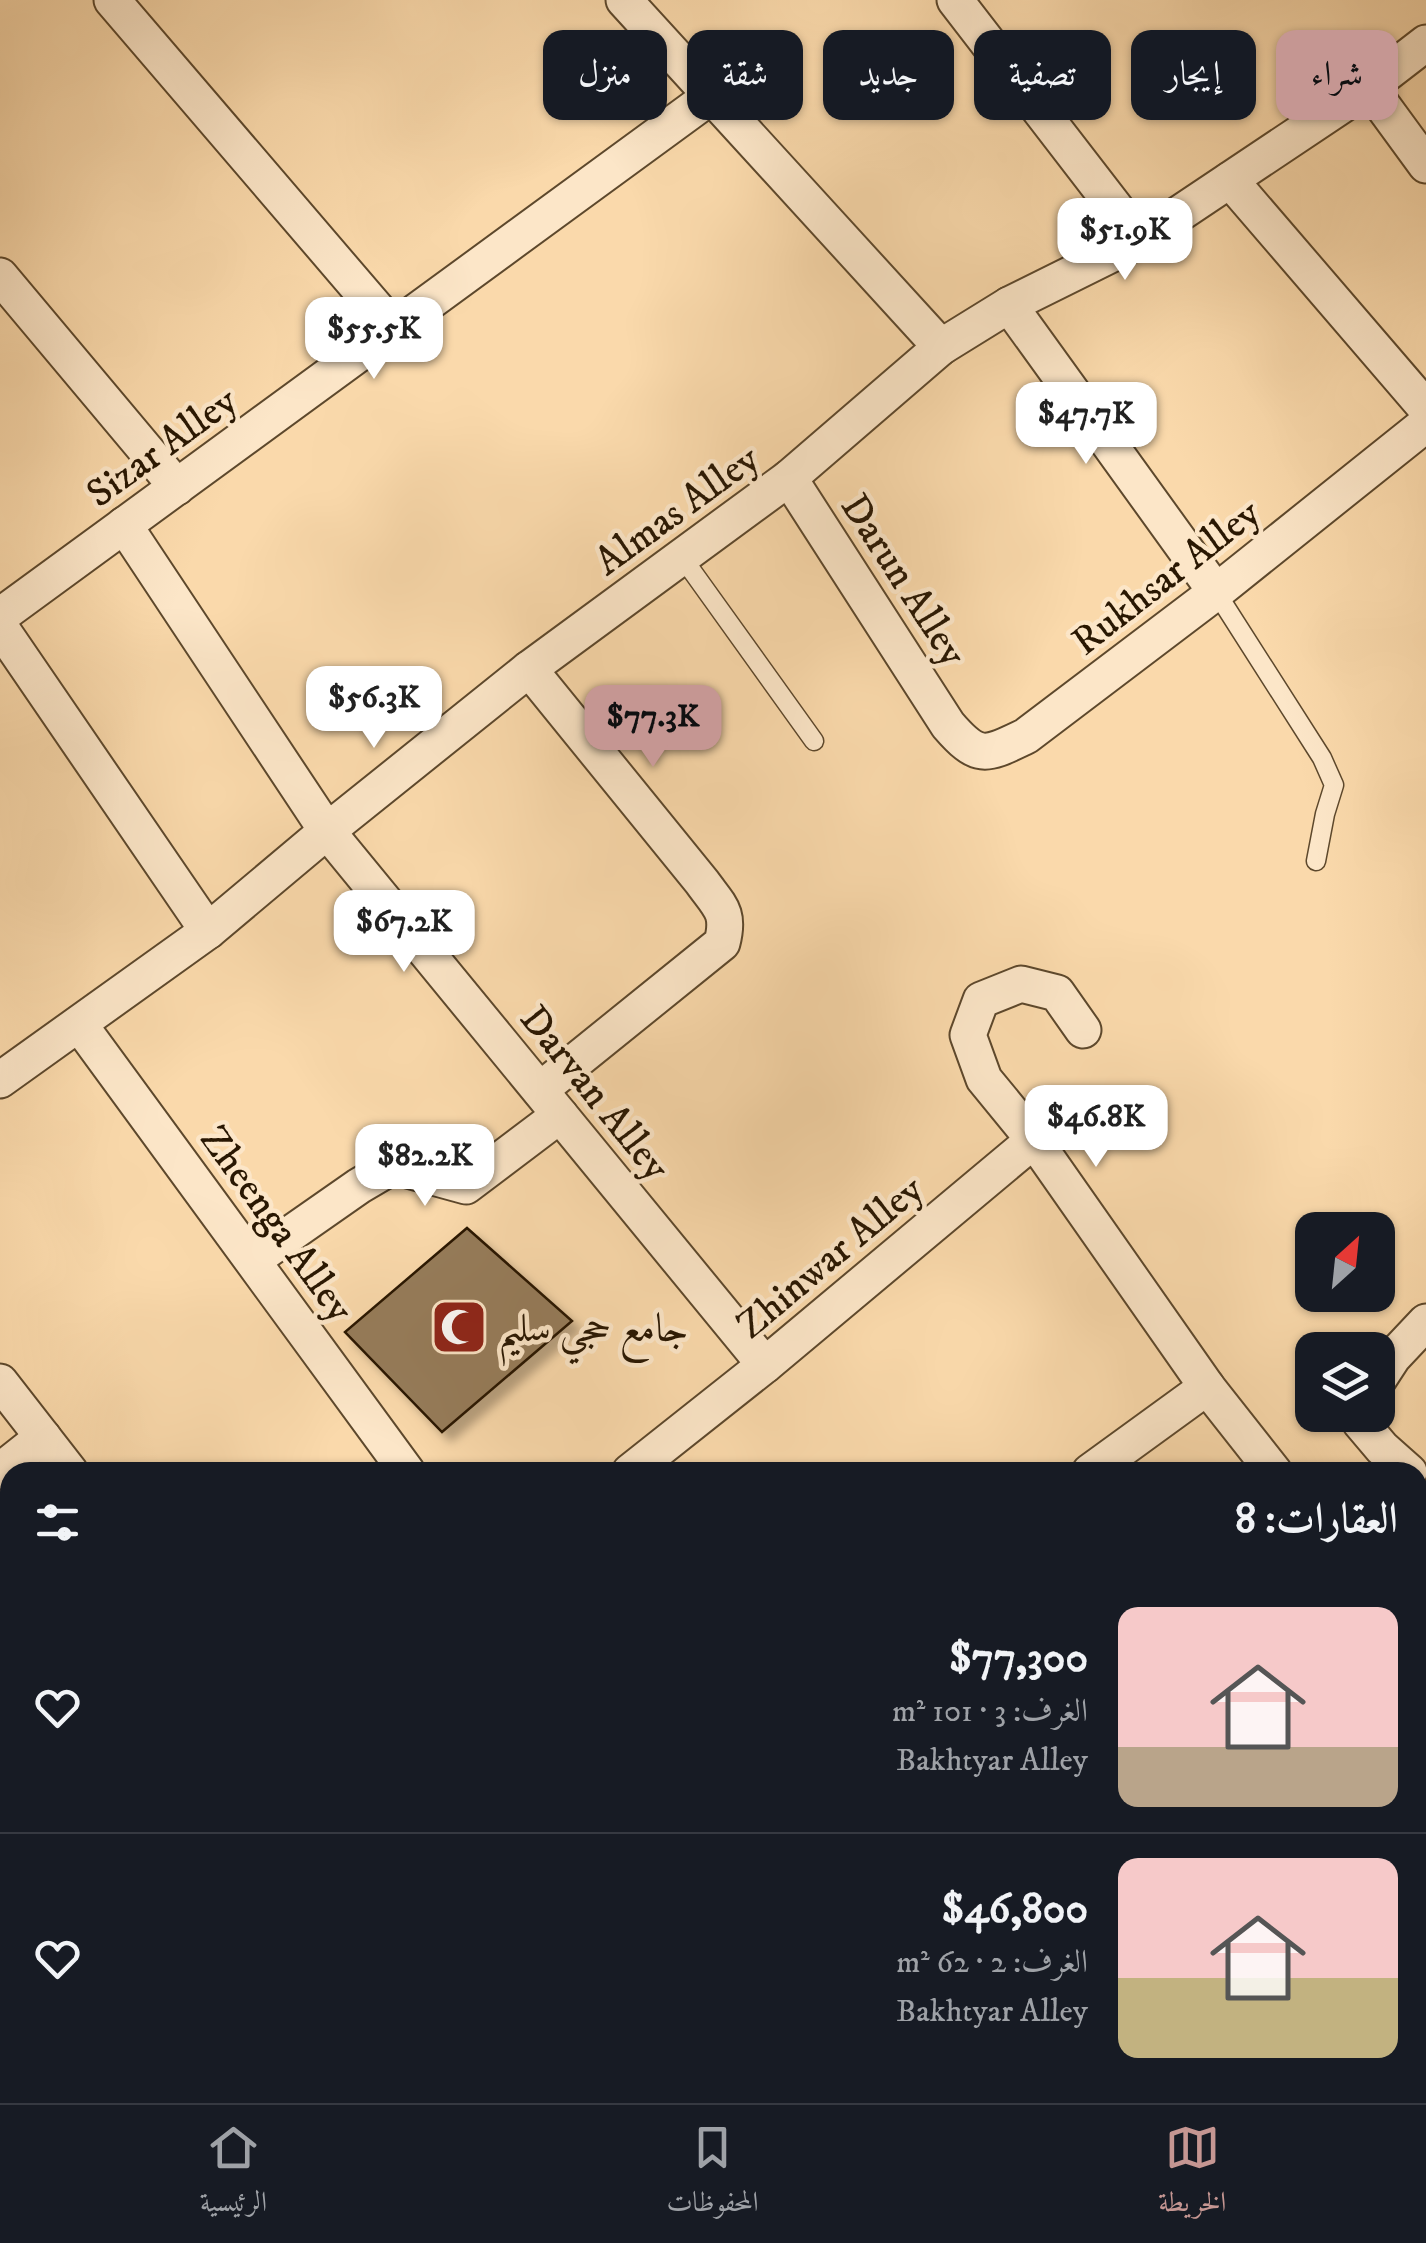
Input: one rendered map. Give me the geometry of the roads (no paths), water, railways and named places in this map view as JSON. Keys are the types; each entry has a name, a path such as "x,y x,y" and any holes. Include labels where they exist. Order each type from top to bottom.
{"street":[{"path":"112,0 394,328"},
{"path":"624,0 687,70"},
{"path":"955,0 1140,240"},
{"name":"Almas Alley","path":"1398,65 1426,43"},
{"name":"Sizar Alley","path":"0,616 687,113"},
{"path":"732,120 941,348"},
{"name":"Almas Alley","path":"0,1080 208,931 529,669 790,478 941,348 1009,305 1140,240 1320,120"},
{"path":"1393,120 1426,164"},
{"path":"1230,180 1426,408"},
{"path":"0,276 176,487"},
{"path":"1009,305 1216,592"},
{"name":"Rukhsar Alley","path":"948,725 968,748 991,752 1026,736 1216,592 1426,424"},
{"name":"Darun Alley","path":"790,478 948,725"},
{"name":"Darvan Alley","path":"124,525 327,831 765,1365"},
{"path":"0,628 208,931"},
{"path":"253,1260 394,1166 466,1186 722,943 727,925 724,912 529,669"},
{"path":"1083,1030 1057,994 1021,984 982,1000 968,1034 984,1079 1034,1140 1207,1387 1266,1462"},
{"name":"Zheenga Alley","path":"79,1024 400,1462"},
{"name":"Zhinwar Alley","path":"643,1462 1034,1140"},
{"path":"1395,1355 1426,1322"},
{"path":"0,1382 62,1462"},
{"path":"1104,1462 1207,1387"},
{"path":"1368,1432 1397,1462"},
{"path":"11,1462 42,1437"}],"lane":[{"path":"682,557 814,741"},
{"path":"1216,592 1322,758 1334,785 1316,861"}],"place":[{"name":"جامع حجي سليم","path":"459,1327"}]}
